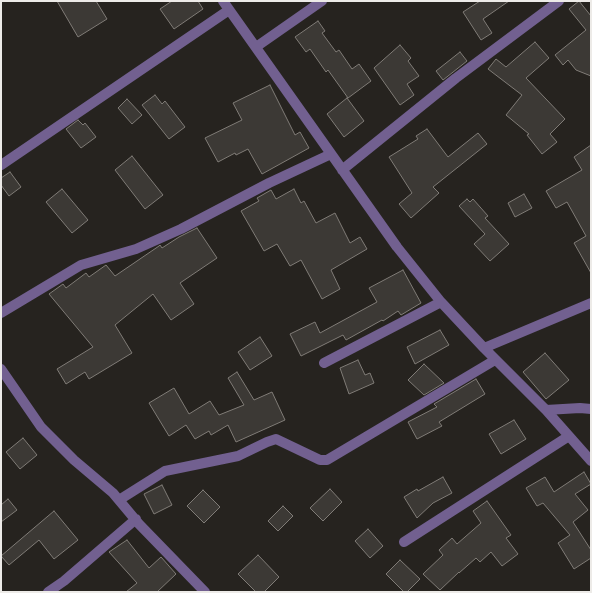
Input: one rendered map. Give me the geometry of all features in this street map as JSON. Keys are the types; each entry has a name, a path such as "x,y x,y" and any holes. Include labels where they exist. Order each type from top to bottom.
{"street":[{"path":"223,1 342,170 440,302 495,360 546,410 591,461"},
{"path":"256,47 322,1"},
{"path":"342,170 456,78 559,1"},
{"path":"1,165 230,10"},
{"path":"1,313 80,265 136,249 181,229 269,183 331,154"},
{"path":"324,363 440,302"},
{"path":"484,348 591,303"},
{"path":"119,500 165,471 238,456 276,439 320,460 327,460 495,360"},
{"path":"1,369 41,427 74,460 113,493 204,592"},
{"path":"546,410 580,408 591,409"},
{"path":"404,542 569,436"},
{"path":"48,592 64,581 136,519"}],"building":[{"path":"57,1 96,1 107,19 78,37"},
{"path":"172,1 198,1 203,9 174,29 160,9"},
{"path":"480,1 509,1 483,19 492,33 481,40 463,12"},
{"path":"579,1 591,16 591,76 576,70 568,60 563,65 555,55 586,30 569,9"},
{"path":"318,21 325,31 322,33 336,52 339,50 352,69 359,64 371,81 348,98 328,70 326,72 310,49 306,52 295,37"},
{"path":"535,42 549,58 526,78 565,119 550,134 557,142 542,154 527,135 529,134 506,115 522,95 488,69 496,59 506,67"},
{"path":"400,45 411,58 408,61 419,76 407,84 414,95 400,105 374,68"},
{"path":"460,52 467,61 443,80 436,71"},
{"path":"270,85 295,135 300,132 309,148 262,174 248,149 236,155 235,153 218,162 205,138 242,120 233,103"},
{"path":"155,95 162,104 165,101 185,127 169,139 142,105"},
{"path":"347,98 364,121 344,137 327,114"},
{"path":"127,99 142,115 132,124 118,108"},
{"path":"78,120 83,125 85,123 96,137 81,148 66,129"},
{"path":"427,129 448,157 478,133 487,144 433,187 439,193 411,218 399,204 412,193 389,157 418,139 416,136"},
{"path":"591,145 591,273 574,243 586,236 567,202 556,208 546,191 582,170 574,157"},
{"path":"132,156 163,195 145,209 115,170"},
{"path":"10,172 21,187 9,196 1,185 1,178"},
{"path":"62,189 88,220 72,233 46,202"},
{"path":"294,189 301,203 304,201 316,223 335,213 350,243 360,237 367,249 331,270 340,289 322,299 301,260 290,266 277,244 264,251 241,211 259,201 257,198 271,190 276,199"},
{"path":"524,194 532,208 515,217 508,203"},
{"path":"467,199 470,202 473,199 488,216 485,218 509,244 490,261 474,244 485,234 459,206"},
{"path":"197,228 217,258 180,283 194,304 171,320 153,294 115,325 132,353 89,379 85,372 66,384 57,369 93,347 49,294 63,284 66,288 86,273 89,277 106,265 115,276 160,245 162,248"},
{"path":"403,270 421,303 401,315 398,311 383,321 382,320 346,340 343,335 301,356 290,334 315,322 320,333 377,302 369,288"},
{"path":"440,330 449,345 415,364 407,347"},
{"path":"260,337 272,356 250,370 238,352"},
{"path":"545,353 569,380 546,399 523,372"},
{"path":"358,360 365,375 370,373 374,383 349,394 340,368"},
{"path":"424,364 444,383 424,395 408,380"},
{"path":"237,372 254,400 272,392 285,420 236,442 228,425 211,435 209,431 195,439 186,425 169,436 149,403 174,388 189,414 210,401 219,415 244,405 228,378"},
{"path":"476,379 485,394 439,422 442,426 417,439 408,422 437,407 434,404"},
{"path":"514,420 526,439 501,454 489,434"},
{"path":"23,438 37,455 20,469 6,452"},
{"path":"584,472 591,484 575,494 588,510 573,522 591,550 591,558 574,569 558,543 570,535 543,503 537,506 526,488 545,477 554,492"},
{"path":"443,477 452,493 433,503 417,518 404,497"},
{"path":"162,485 172,505 154,514 144,494"},
{"path":"330,489 342,502 323,521 310,508"},
{"path":"203,490 220,507 204,523 187,506"},
{"path":"8,499 17,510 1,522 1,505"},
{"path":"487,501 511,535 506,538 518,554 502,566 491,552 480,562 476,558 440,590 423,574 443,555 439,550 452,538 457,544 481,523 473,511"},
{"path":"283,506 293,516 278,531 268,521"},
{"path":"54,511 78,540 54,559 39,540 9,565 1,556"},
{"path":"368,529 383,546 370,558 355,541"},
{"path":"127,540 149,568 161,557 176,574 157,592 126,592 137,583 109,552"},
{"path":"258,555 279,577 264,592 256,592 238,574"},
{"path":"400,560 420,579 407,592 404,592 386,574"}]}
